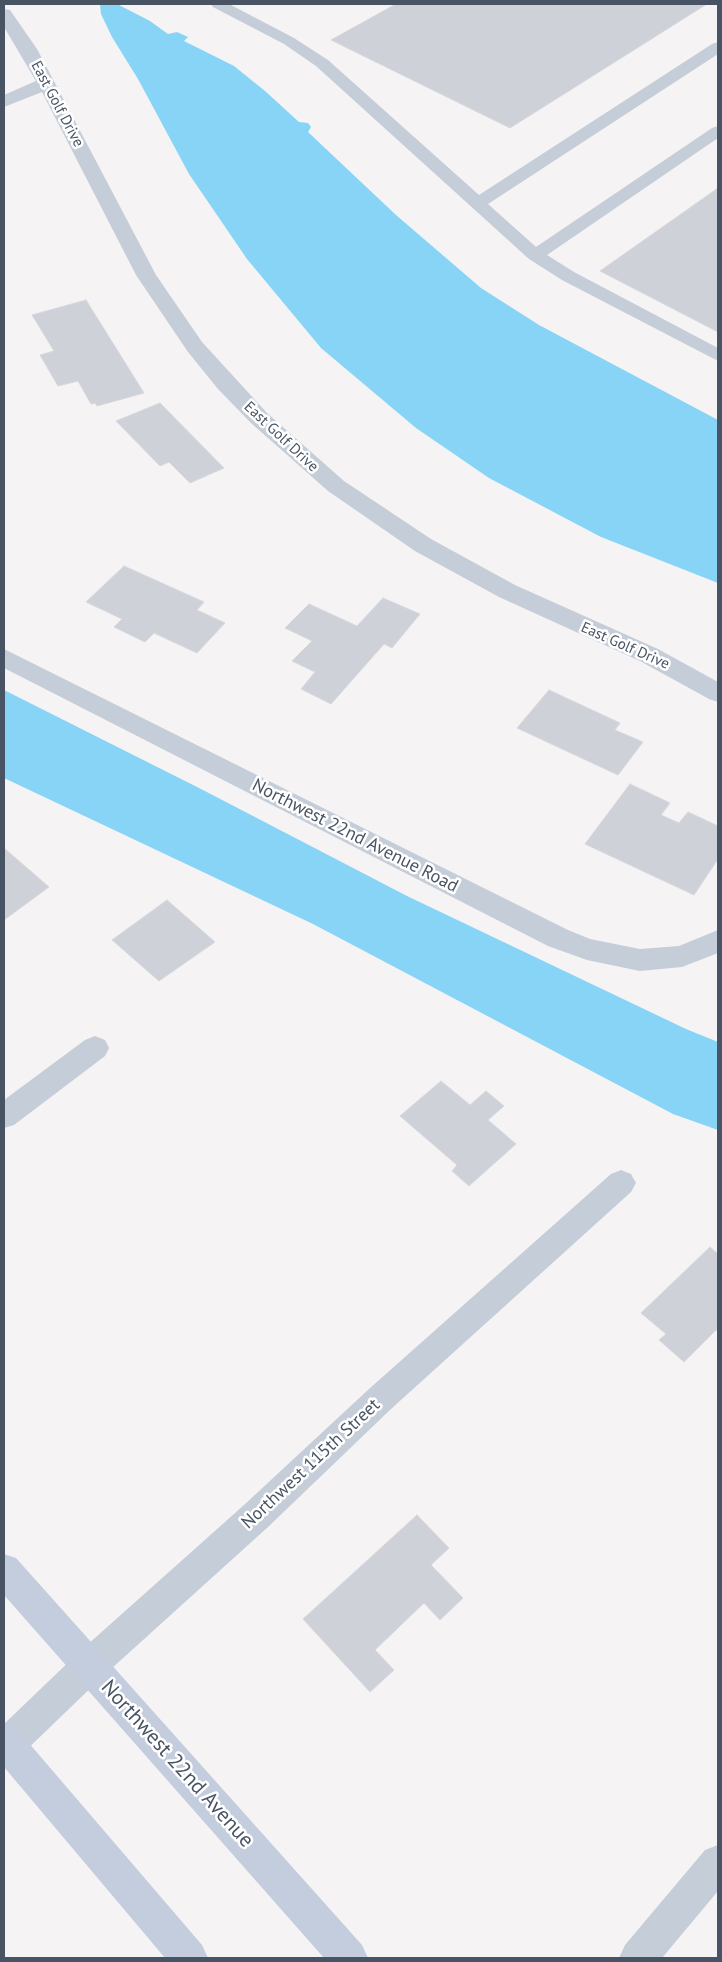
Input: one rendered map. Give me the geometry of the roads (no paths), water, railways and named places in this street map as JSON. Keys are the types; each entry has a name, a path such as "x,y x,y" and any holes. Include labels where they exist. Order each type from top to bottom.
{"main road":[{"name":"Northwest 22nd Avenue","path":"4,1570 350,1958"},
{"path":"5,1744 189,1958"}],"street":[{"name":"East Golf Drive","path":"4,14 19,34 156,290 195,347 220,377 286,443 357,502 423,545 507,591 668,664 718,693"},
{"path":"4,101 46,84"},
{"name":"Northwest 22nd Avenue Road","path":"4,658 549,933 587,950 640,960 663,959 682,956 718,941"},
{"path":"4,1116 95,1048"},
{"name":"Northwest 115th Street","path":"5,1744 256,1516 380,1399 621,1183"},
{"path":"638,1958 718,1863"}],"lane":[{"path":"228,6 295,44 322,63 535,255 575,280 718,355"},
{"path":"477,204 718,47"},
{"path":"535,255 718,130"}],"water":[{"path":"100,4 117,4 150,21 168,34 177,32 188,37 184,41 234,66 299,122 308,123 311,127 308,132 396,215 481,288 539,325 718,420 718,583 601,537 489,478 416,428 321,348 247,259 189,174 138,79 112,37 101,14"},
{"path":"4,690 201,789 407,896 686,1029 718,1042 718,1130 673,1114 313,924 4,778"}]}
